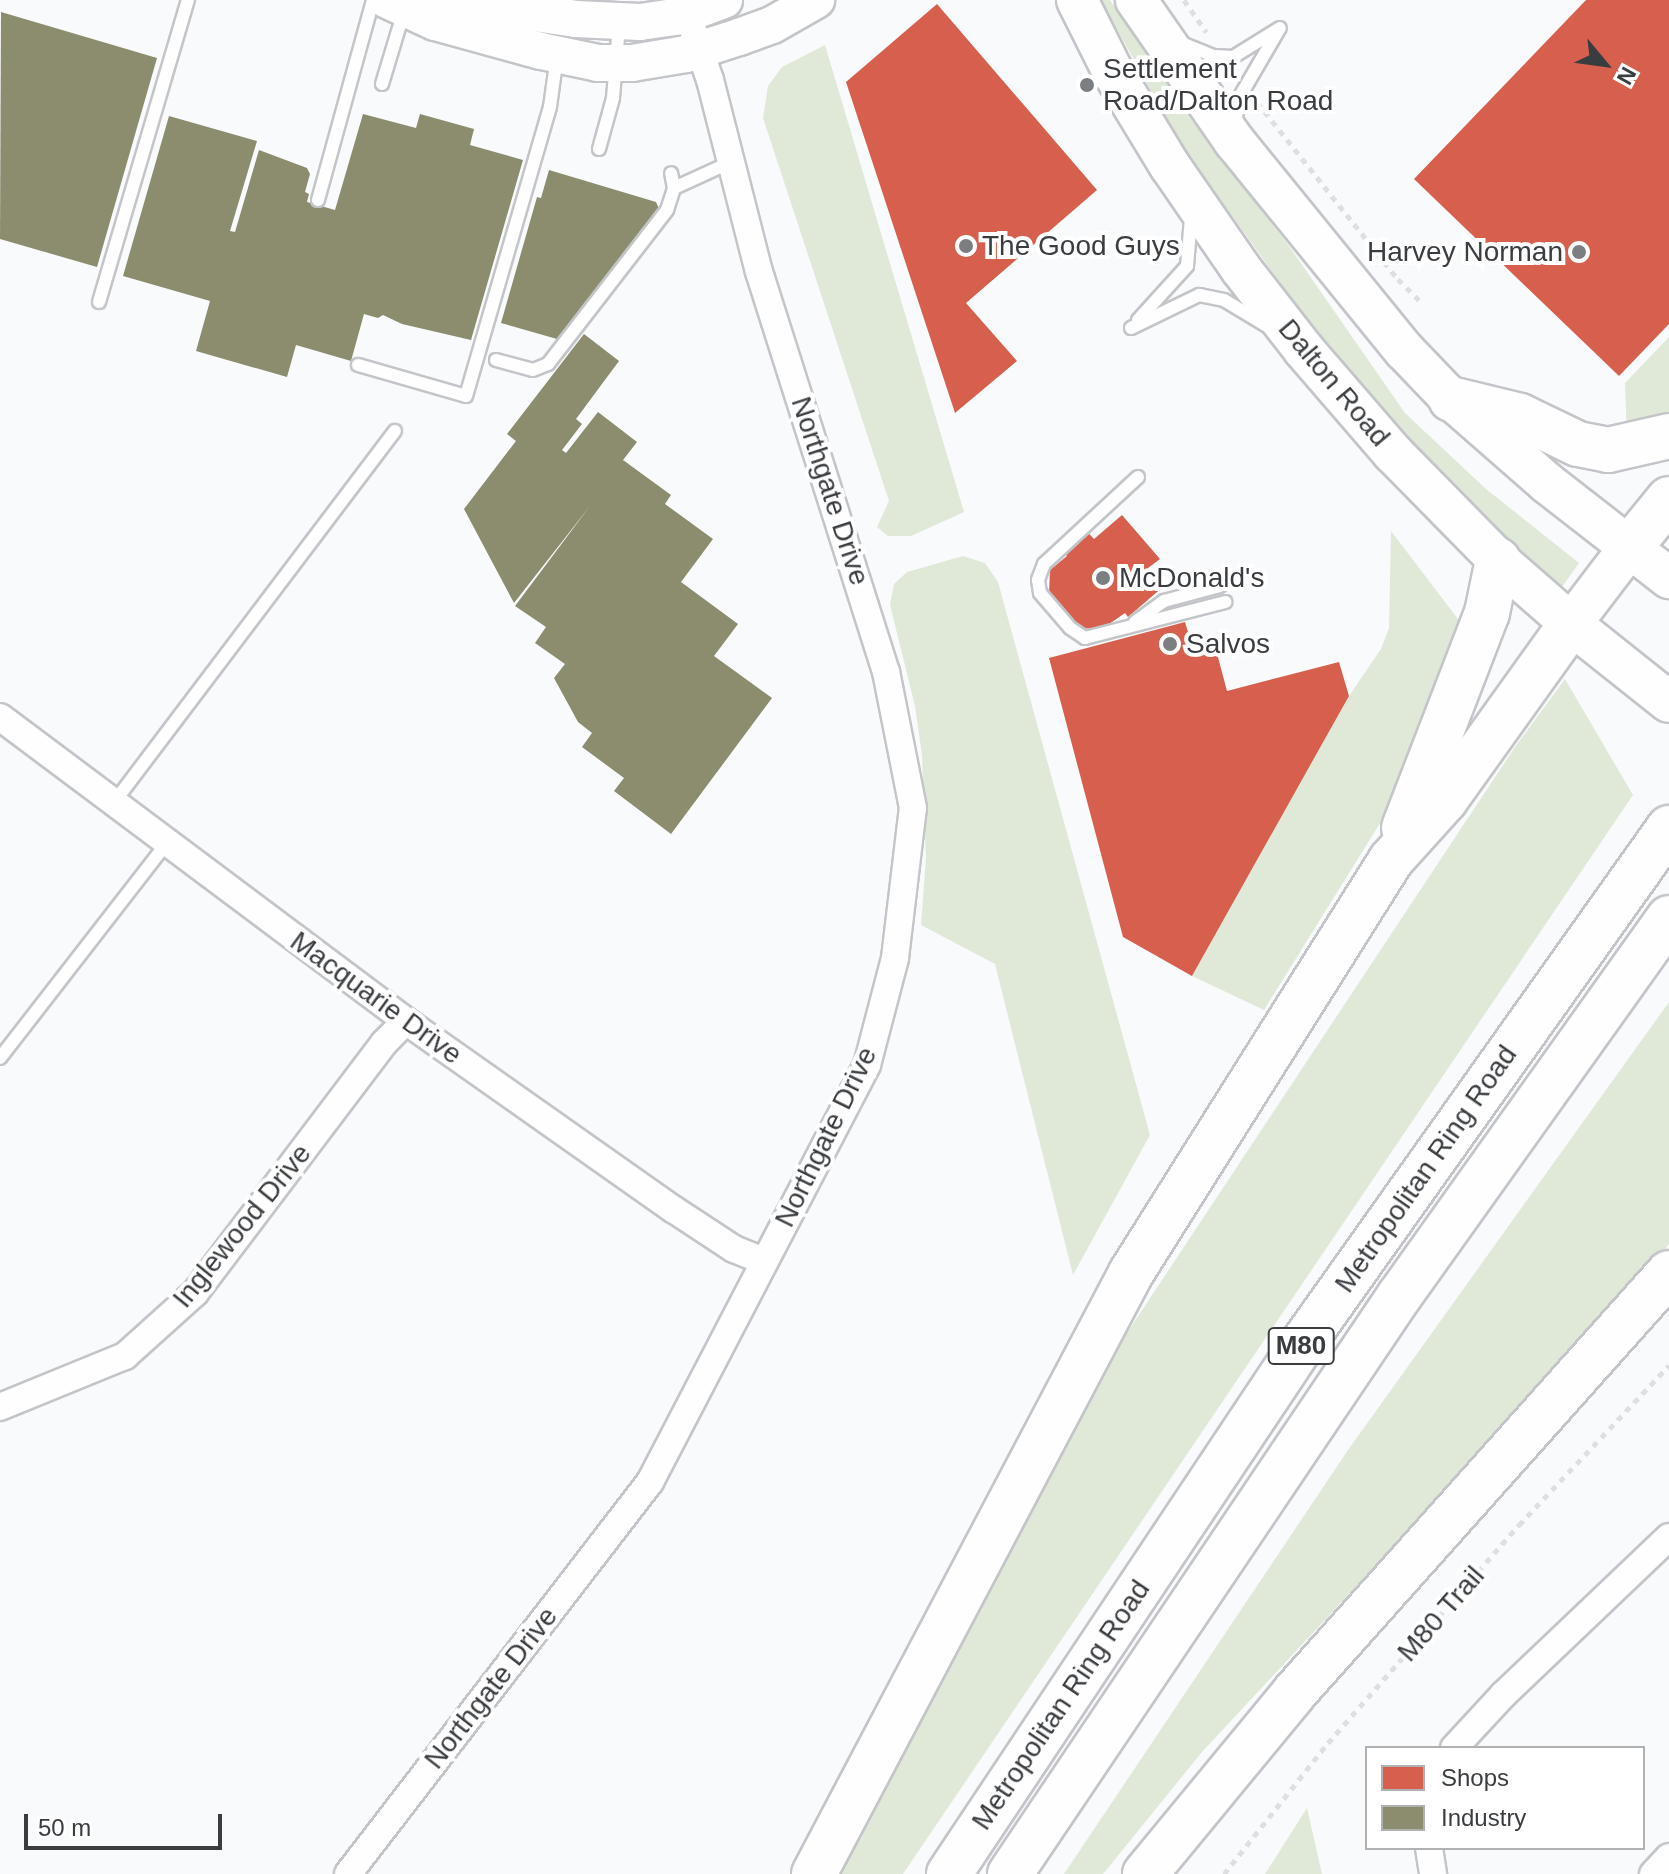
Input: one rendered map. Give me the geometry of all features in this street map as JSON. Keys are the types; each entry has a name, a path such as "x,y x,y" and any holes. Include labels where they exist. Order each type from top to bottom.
{"highway":[{"path":"1451,399 1520,416 1578,444 1608,450 1669,436"},
{"path":"1629,548 1669,499"},
{"path":"1391,860 1487,613 1498,560"},
{"path":"814,1874 1131,1273 1391,860 1445,800 1571,624"},
{"name":"Metropolitan Ring Road","path":"949,1874 1303,1343 1669,828"},
{"name":"Metropolitan Ring Road","path":"1010,1874 1392,1307 1669,918"},
{"path":"1145,1874 1294,1693 1669,1273"}],"main road":[{"path":"446,0 552,31 598,63 632,63 700,49 772,25 816,0"},
{"path":"393,2 435,22 552,31 686,14 724,0"},
{"name":"Dalton Road","path":"1077,0 1121,86 1190,197 1304,350 1393,453 1498,560 1571,624 1669,702"},
{"path":"1136,0 1234,141 1404,350 1451,399 1669,578"},
{"path":"1571,624 1629,548"}],"street":[{"name":"Northgate Drive","path":"348,1874 650,1482 867,1065 895,958 913,808 886,672 759,272 700,49 686,14"},
{"name":"Macquarie Drive","path":"0,717 406,1021 673,1209 734,1249 764,1261"},
{"name":"Inglewood Drive","path":"0,1407 125,1356 195,1293 384,1043 406,1021"},
{"path":"1456,1746 1503,1695 1669,1537"},
{"path":"1429,1850 1433,1874"},
{"path":"1653,1874 1669,1857"}],"lane":[{"path":"99,302 188,0"},
{"path":"382,84 393,2"},
{"path":"318,200 393,2"},
{"path":"599,149 615,88 619,21"},
{"path":"1157,33 1223,58 1245,52 1280,28 1244,86 1237,108 1234,141"},
{"path":"358,365 466,396 550,107 552,31"},
{"path":"674,188 731,162"},
{"path":"496,360 533,370 548,364 661,219 674,188 671,173"},
{"path":"1190,197 1191,246 1187,266 1131,328 1182,301 1213,295 1304,350"},
{"path":"115,801 395,431"},
{"path":"1138,477 1055,550 1039,571 1040,593 1078,635 1097,638 1133,624 1225,602"},
{"path":"1133,624 1164,601 1220,586"},
{"path":"0,1058 167,843"}],"path":[{"path":"1184,0 1223,58"},
{"path":"1244,86 1398,279 1420,301"},
{"name":"M80 Trail","path":"1224,1874 1328,1743 1519,1525 1669,1365"}],"green space":[{"path":"1101,0 1110,0 1186,113 1289,246 1405,413 1486,489 1579,563 1562,587 1504,535 1379,408 1308,322 1178,140"},
{"path":"825,45 964,512 911,536 888,536 877,527 889,501 763,118 768,86 782,67"},
{"path":"1669,337 1669,423 1627,436 1625,383"},
{"path":"1391,531 1461,623 1387,812 1264,1010 1192,976 1349,696 1381,649 1389,628"},
{"path":"963,556 985,563 998,582 1150,1135 1073,1275 995,964 921,925 926,858 922,755 915,706 890,605 894,584 907,572"},
{"path":"1565,679 1633,795 903,1874 830,1874 1115,1351 1515,747"},
{"path":"1669,1002 1669,1244 1636,1286 1202,1752 1103,1874 1064,1874 1348,1450"},
{"path":"1307,1808 1322,1874 1265,1874"}],"building: Shops":[{"name":"Harvey Norman","path":"1586,0 1669,0 1669,324 1619,376 1414,179"},
{"name":"The Good Guys","path":"937,4 1097,190 966,303 1017,361 955,413 846,82"},
{"name":"McDonald's","path":"1122,515 1160,559 1148,568 1164,586 1128,617 1125,613 1102,629 1078,628 1065,612 1055,620 1039,602 1049,593 1050,570 1067,556 1056,544 1079,523 1094,539"},
{"path":"1185,622 1194,652 1215,646 1227,691 1339,662 1349,696 1192,976 1123,937 1049,658"}],"building: Industry":[{"path":"1,12 157,58 97,267 0,239"},
{"path":"363,114 416,128 420,114 474,129 470,145 523,160 471,340 402,324 383,315 378,318 364,314 351,361 296,345 287,377 196,351 210,301 123,276 169,116 257,141 230,231 235,232 259,150 307,168 310,174 305,192 309,194 307,202 335,210"},
{"path":"549,170 656,202 660,211 557,339 501,323 537,197 541,198"},
{"path":"584,334 619,361 576,419 582,424 562,450 566,453 598,412 637,442 623,460 671,495 665,504 713,539 681,582 738,624 714,656 772,698 671,834 614,791 624,778 582,747 592,733 578,722 554,678 565,664 535,643 546,627 515,606 590,506 514,603 464,509 516,441 507,434"}],"place":[{"name":"Settlement Road/Dalton Road","path":"1087,85"},
{"name":"The Good Guys","path":"966,246"},
{"name":"Harvey Norman","path":"1579,252"},
{"name":"McDonald's","path":"1103,578"},
{"name":"Salvos","path":"1170,644"}]}
